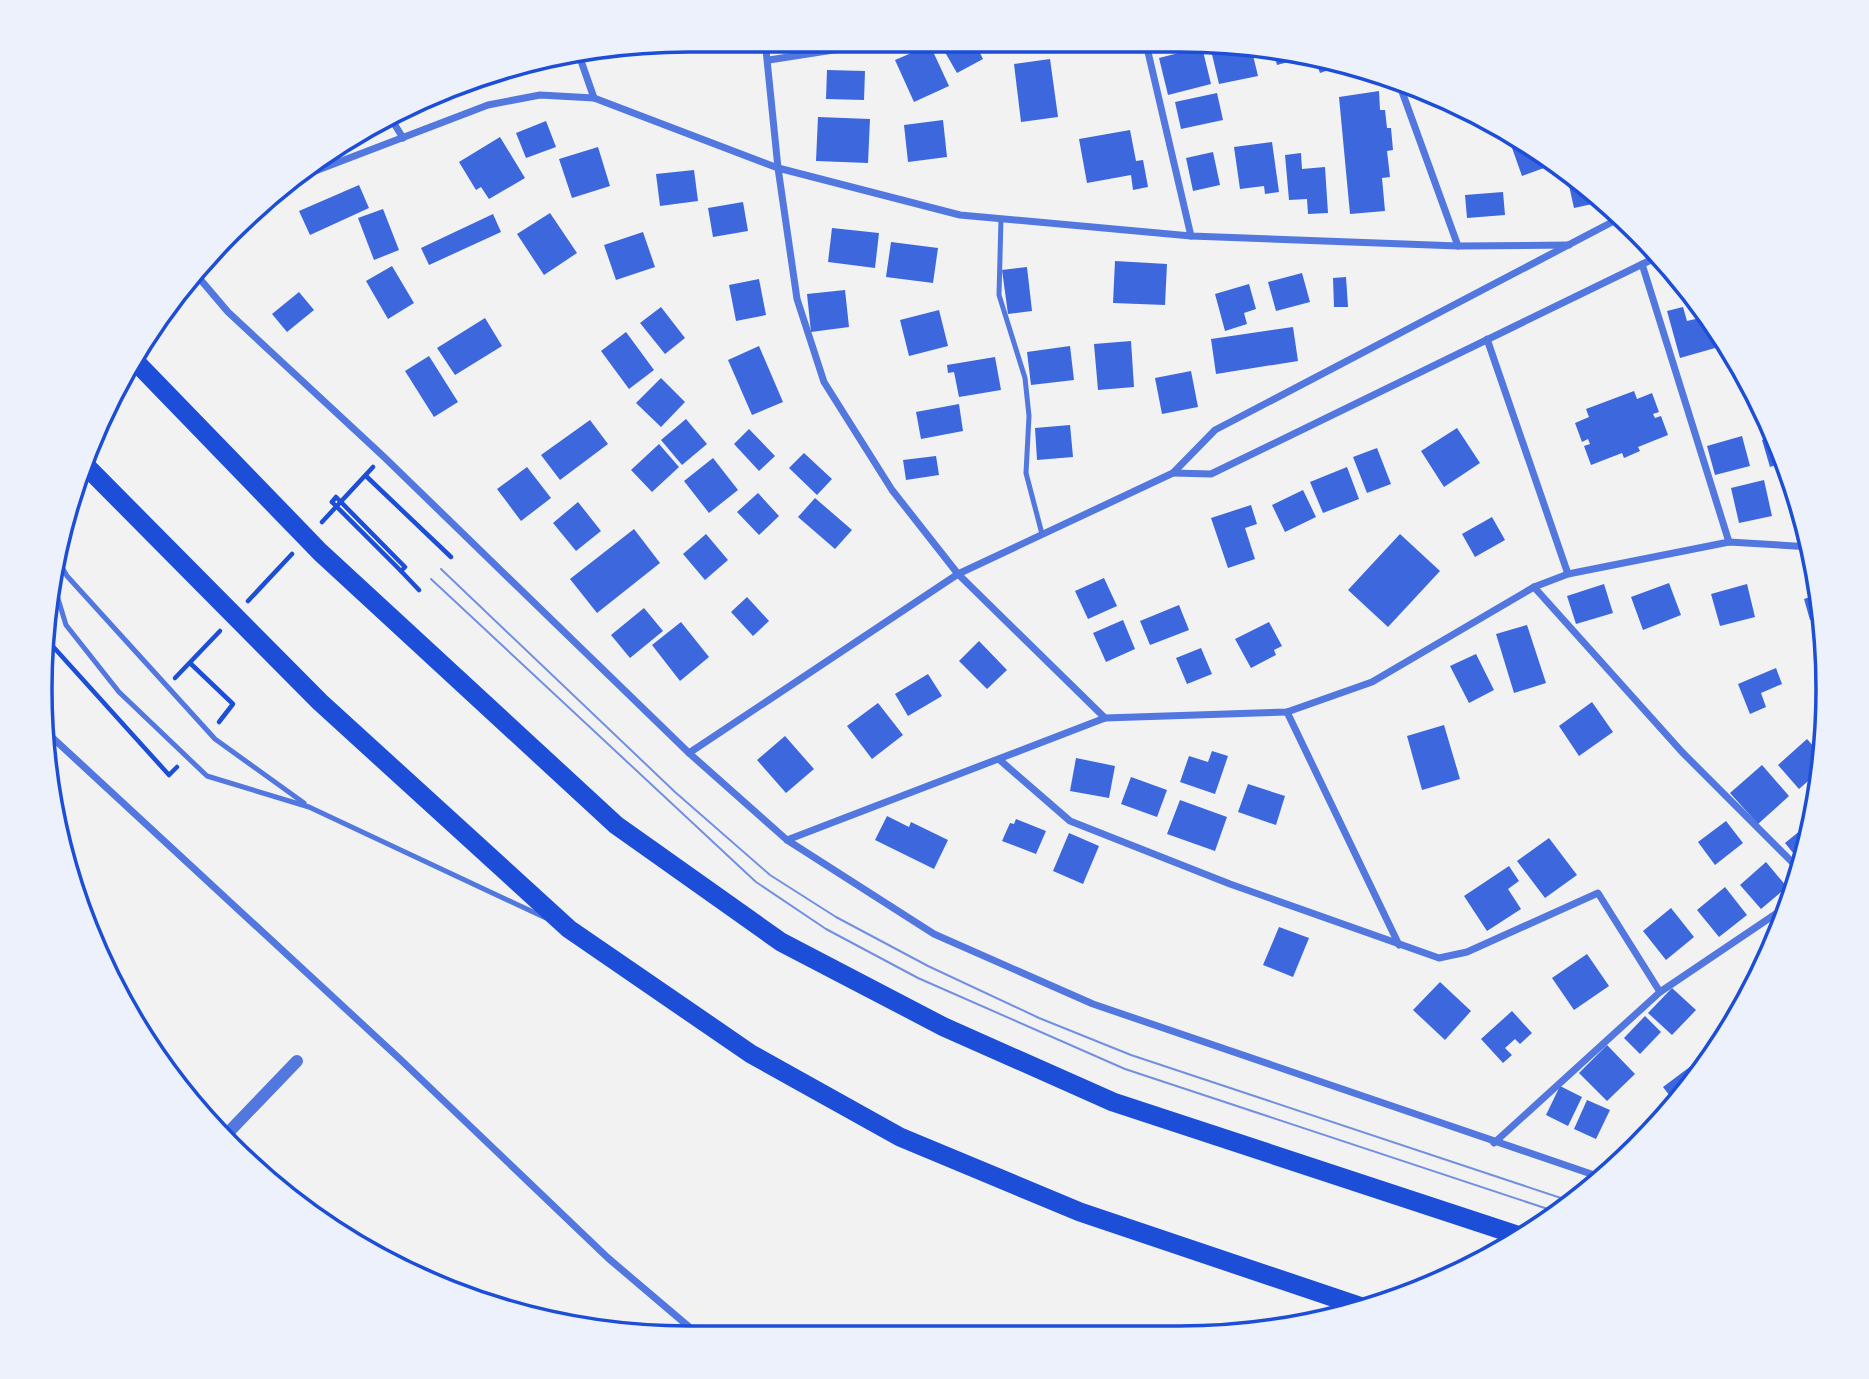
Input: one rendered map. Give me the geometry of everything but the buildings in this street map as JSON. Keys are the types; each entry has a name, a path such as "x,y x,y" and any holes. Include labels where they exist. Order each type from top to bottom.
{"highway":[{"path":"141,367 320,552 616,825 780,942 944,1027 1113,1102 1511,1233"},
{"path":"91,471 320,702 569,929 751,1054 900,1137 1080,1212 1350,1303"}],"street":[{"path":"767,52 778,168 797,299 824,382 892,489 958,573 1105,718"},
{"path":"769,60 820,52"},
{"path":"1148,52 1191,236"},
{"path":"582,62 594,98"},
{"path":"1403,93 1458,246"},
{"path":"326,167 488,106 540,95 594,98 778,168 960,215 1191,236 1458,246 1569,245"},
{"path":"395,125 404,138"},
{"path":"689,752 958,573 1172,473 1215,430 1612,222"},
{"path":"1172,473 1211,474 1650,261"},
{"path":"1642,264 1729,542"},
{"path":"201,281 228,312 383,456 689,752 787,840 934,934 1093,1004 1592,1174"},
{"path":"1487,339 1569,574"},
{"path":"787,840 1000,761 1105,718 1287,712 1372,682 1534,587 1569,574 1729,542 1800,546"},
{"path":"1534,587 1682,752 1792,863"},
{"path":"1287,712 1399,945"},
{"path":"55,740 401,1060 608,1258 688,1326"},
{"path":"1000,761 1070,821 1230,884 1439,958 1467,951 1598,894 1660,992"},
{"path":"1494,1143 1660,992 1775,914"},
{"path":"231,1131 297,1061"}],"lane":[{"path":"1001,219 999,295 1025,378 1029,416 1026,473 1042,534"},
{"path":"64,571 215,739 309,807"},
{"path":"59,601 66,625 119,692 206,776 309,807 569,929"}],"path":[{"path":"318,526 370,471"},
{"path":"366,476 451,557"},
{"path":"401,571 405,567 336,497 331,502 419,590"},
{"path":"245,604 300,546"},
{"path":"185,668 226,624"},
{"path":"190,663 233,704"}],"tram line":[{"path":"441,569 675,792 770,875 836,917 928,966 1039,1018 1131,1055 1562,1198"},
{"path":"431,579 756,882 826,929 918,978 1125,1069 1547,1209"}]}
